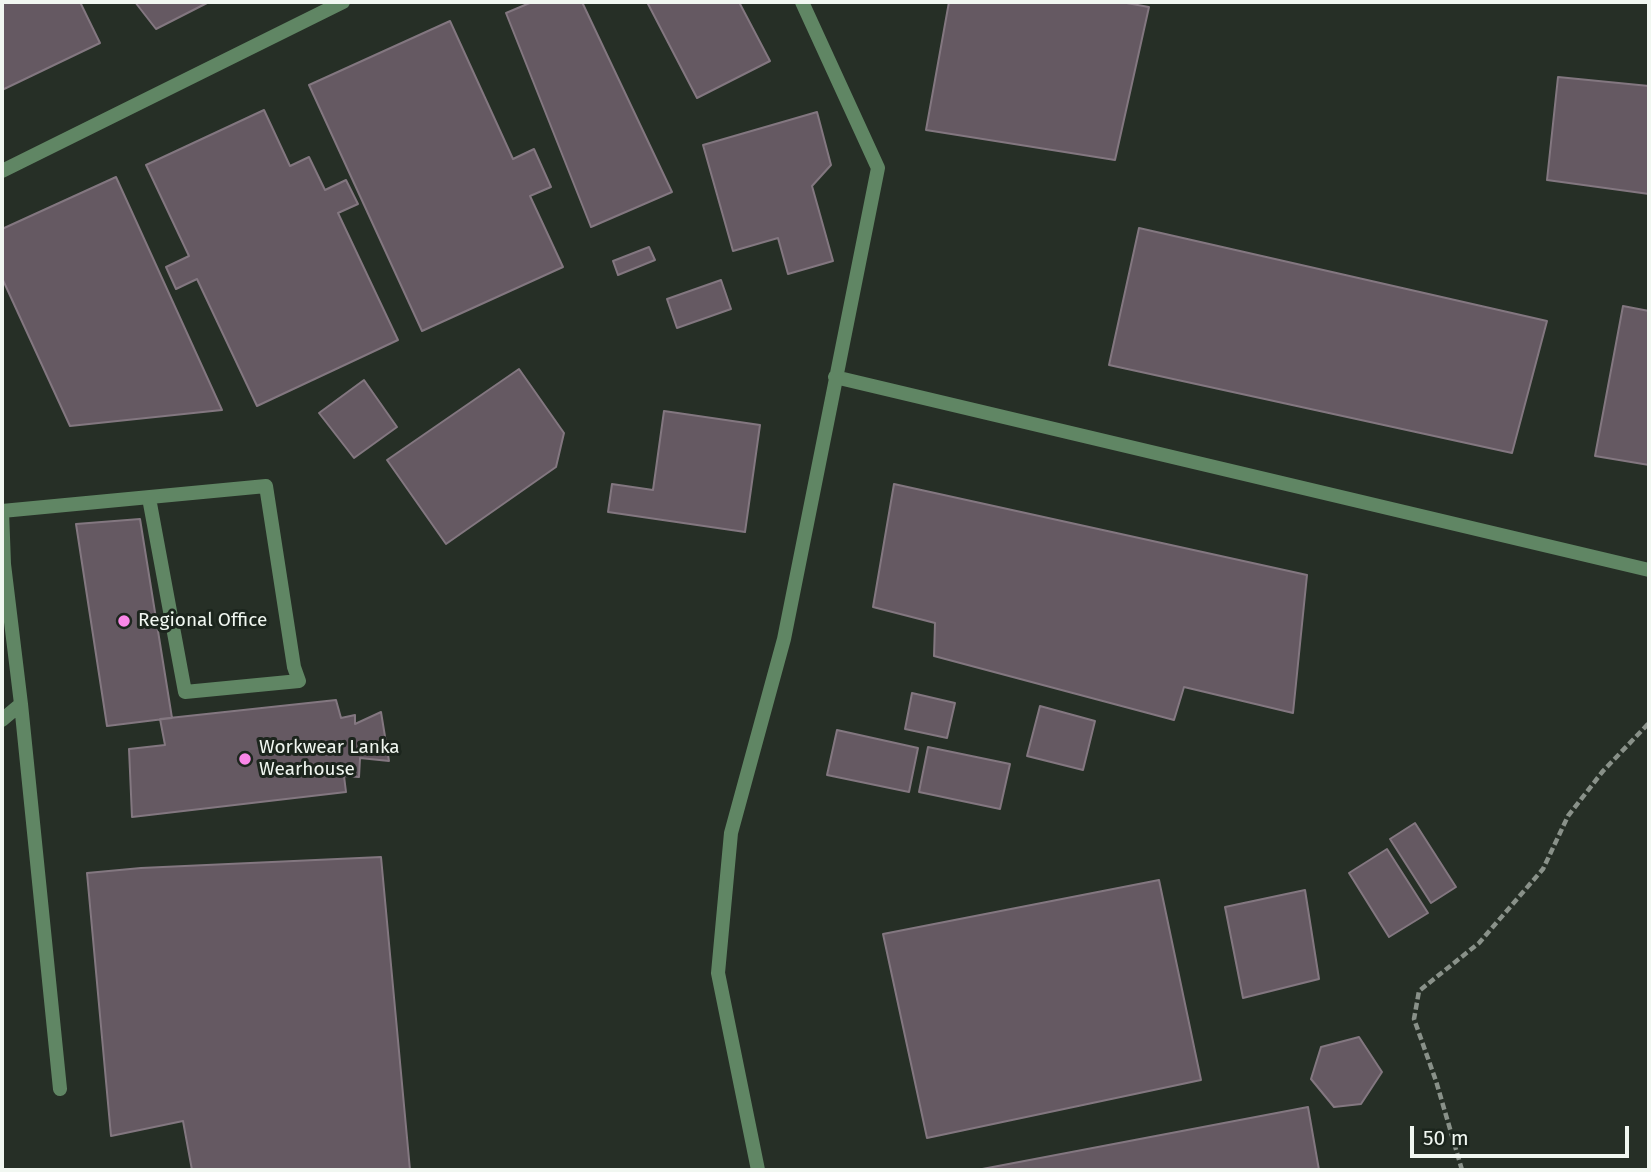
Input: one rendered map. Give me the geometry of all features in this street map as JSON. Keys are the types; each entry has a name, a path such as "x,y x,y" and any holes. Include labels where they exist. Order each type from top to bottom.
{"street":[{"path":"2,171 343,2"},
{"path":"758,1170 718,973 731,833 784,639 878,169 802,2"},
{"path":"835,377 1649,570"},
{"path":"60,1089 4,564 2,511 266,486 294,667 299,681 185,692 149,498"},
{"path":"2,720 20,704"}],"path":[{"path":"1462,1170 1436,1081 1414,1019 1419,991 1479,943 1543,869 1568,816 1603,771 1649,723"}],"building":[{"path":"2,2 80,2 100,43 2,90"},
{"path":"135,2 209,2 156,29"},
{"path":"532,2 582,2 672,192 591,227 506,13"},
{"path":"647,2 739,2 770,61 697,98"},
{"path":"949,2 1121,2 1149,7 1115,160 926,130"},
{"path":"450,21 513,159 534,149 551,187 530,196 563,267 422,331 309,85"},
{"path":"1558,77 1649,86 1649,194 1547,180"},
{"path":"264,110 290,166 309,157 325,190 346,180 358,204 338,213 398,340 257,406 197,279 176,289 166,267 189,256 146,165"},
{"path":"817,112 831,165 812,186 833,261 788,274 778,238 733,251 703,145"},
{"path":"116,177 222,410 70,426 2,278 2,229"},
{"path":"1139,228 1547,321 1512,453 1109,365"},
{"path":"649,247 655,260 618,275 613,261"},
{"path":"721,280 731,309 677,328 667,299"},
{"path":"1623,306 1649,311 1649,465 1595,456"},
{"path":"519,369 564,433 556,467 446,544 387,460"},
{"path":"364,380 397,427 354,458 319,413"},
{"path":"664,411 760,425 745,532 608,512 612,484 653,490"},
{"path":"894,484 1307,575 1293,713 1184,687 1174,720 934,656 935,623 873,607"},
{"name":"Regional Office","path":"140,519 172,718 107,726 76,524"},
{"path":"912,693 955,703 947,738 905,729"},
{"name":"Workwear Lanka Wearhouse","path":"336,700 341,718 355,715 355,724 381,712 389,761 360,758 359,777 344,776 346,792 132,817 129,749 165,745 160,719"},
{"path":"1040,706 1095,721 1083,770 1027,756"},
{"path":"837,730 918,748 909,792 827,775"},
{"path":"928,747 1010,764 1000,809 919,792"},
{"path":"1415,823 1456,887 1431,903 1390,839"},
{"path":"1387,849 1428,913 1389,937 1349,873"},
{"path":"381,857 410,1170 192,1170 183,1121 111,1136 87,873"},
{"path":"1159,880 1201,1080 927,1138 883,934"},
{"path":"1305,890 1319,979 1243,998 1225,907"},
{"path":"1359,1037 1382,1072 1361,1104 1334,1107 1311,1079 1321,1047"},
{"path":"1308,1107 1319,1170 977,1170"}],"place":[{"name":"Regional Office","path":"124,621"},
{"name":"Workwear Lanka Wearhouse","path":"245,759"}]}
